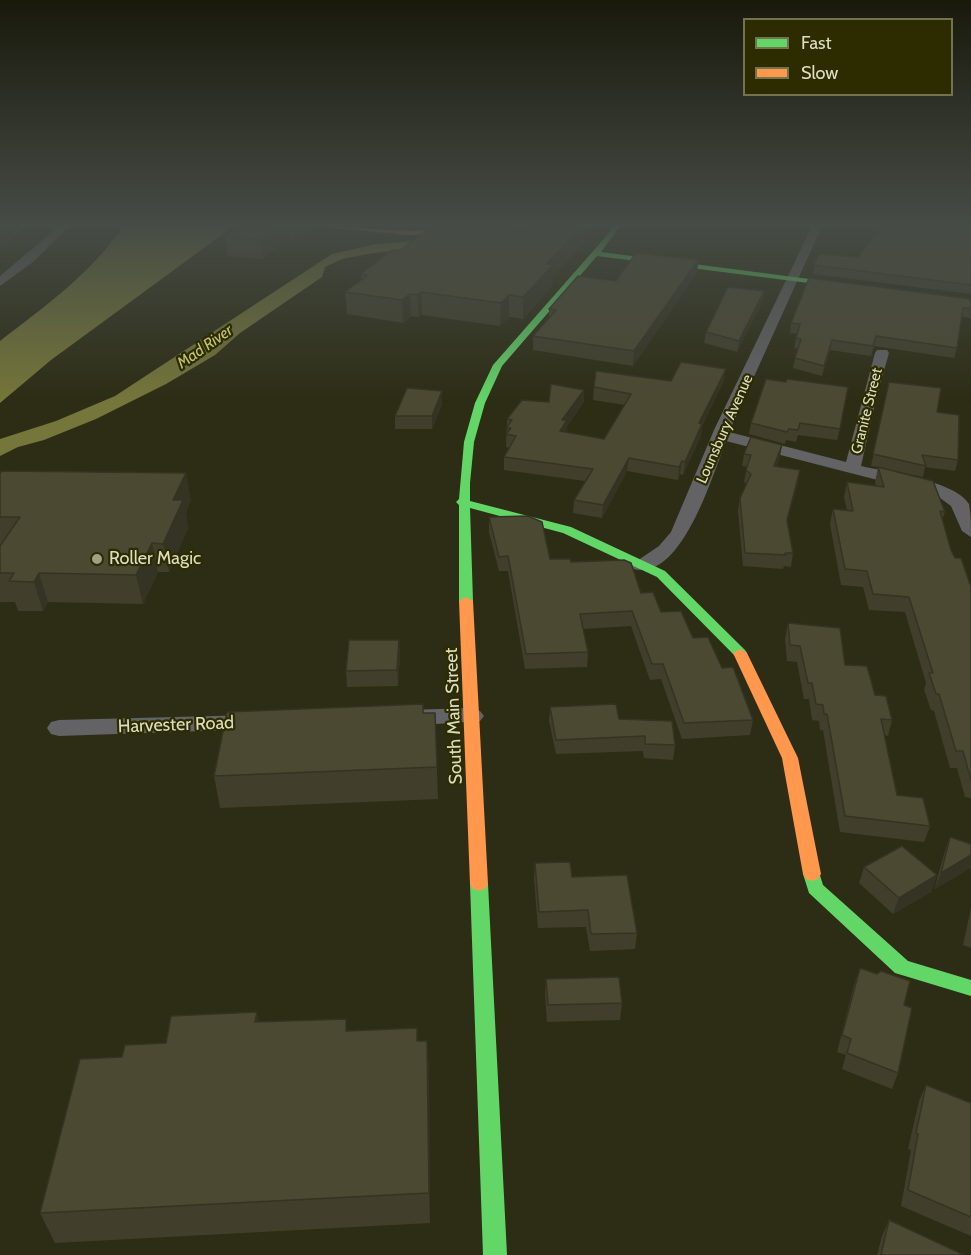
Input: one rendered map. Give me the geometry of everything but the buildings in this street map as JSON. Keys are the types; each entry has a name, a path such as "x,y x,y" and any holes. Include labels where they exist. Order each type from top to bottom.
{"main road":[{"name":"South Main Street","path":"495,1255 462,502 468,439 492,376 516,341 567,285"},
{"path":"841,285 862,287"},
{"path":"462,502 567,530 661,574 739,652 790,758 815,888 902,967 971,988"}],"street":[{"name":"Lounsbury Avenue","path":"641,565 660,555 676,540 720,435 789,285"},
{"name":"Granite Street","path":"852,470 869,395 882,353"},
{"path":"720,435 942,491 959,503 971,531"},
{"path":"389,719 472,716"},
{"name":"Harvester Road","path":"59,728 271,722"}],"water":[{"path":"70,285 154,285 51,360 0,403 0,341"},
{"name":"Mad River","path":"285,285 311,285 240,333 215,355 166,384 96,419 44,440 18,447 0,456 0,439 56,421 115,396"}],"traffic: fast":[{"path":"466,601 464,483 469,442 480,403 498,365 568,285"},
{"path":"837,285 848,286"},
{"path":"462,502 567,530 661,574 740,653"},
{"path":"812,874 815,888 902,967 971,988"},
{"path":"479,884 495,1255"}],"traffic: slow":[{"path":"466,601 479,884"},
{"path":"740,653 790,758 812,874"}],"place":[{"name":"Roller Magic","path":"97,559"}]}
